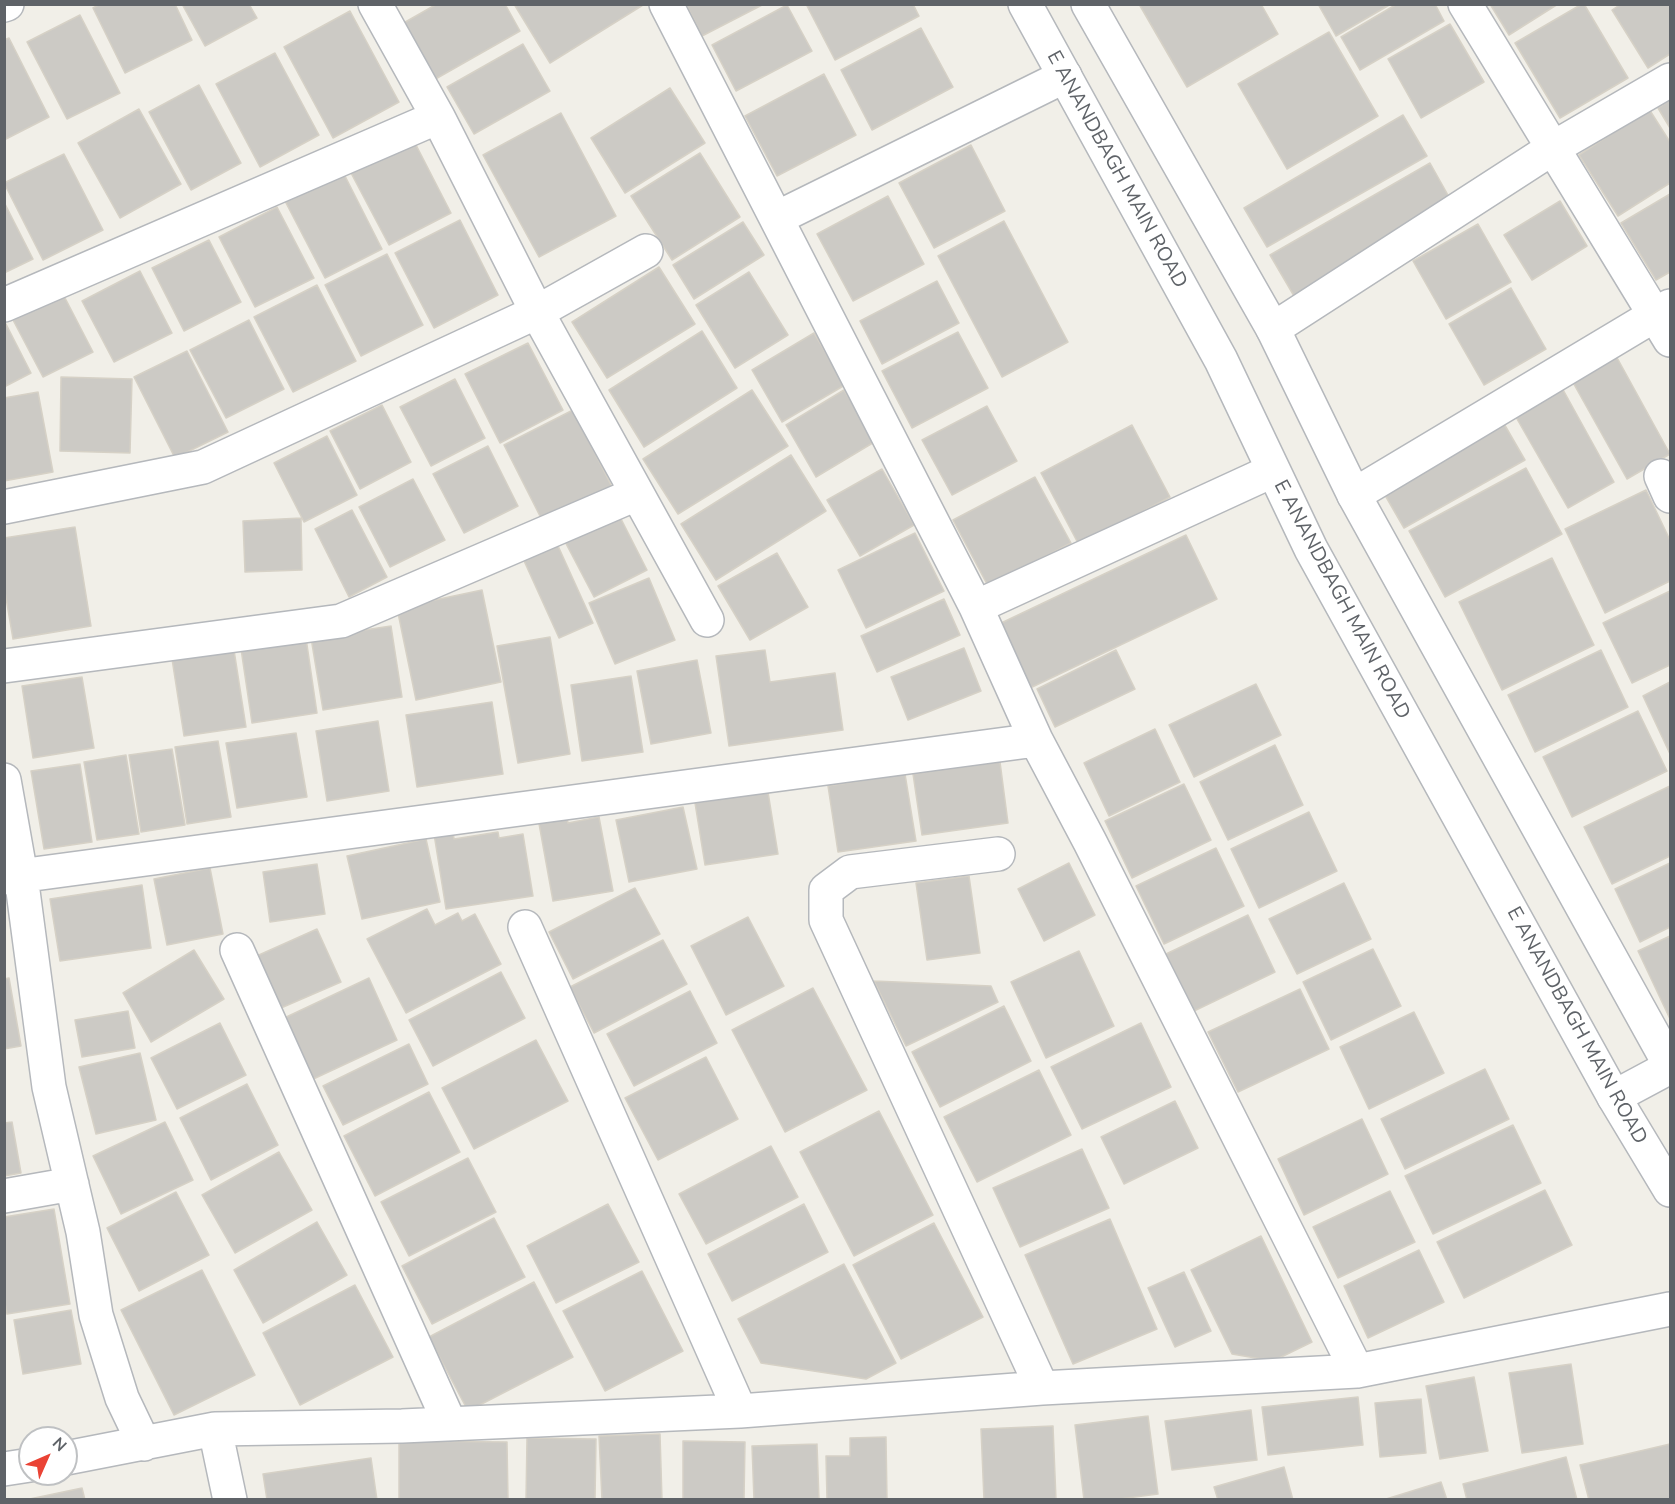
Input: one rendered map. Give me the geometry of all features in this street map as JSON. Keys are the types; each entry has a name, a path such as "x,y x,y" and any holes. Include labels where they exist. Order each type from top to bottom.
{"street":[{"path":"375,4 438,117 537,312 707,620"},
{"path":"666,4 976,607 1036,740 1090,842 1356,1371"},
{"name":"E ANANDBAGH MAIN ROAD","path":"1024,4 1221,360 1311,549 1614,1097 1671,1190"},
{"path":"1088,4 1274,329 1354,495 1671,1066 1614,1097"},
{"path":"1354,495 1666,321 1553,148 1465,4"},
{"path":"777,218 1065,76"},
{"path":"1274,329 1553,148 1671,80"},
{"path":"4,305 438,117"},
{"path":"4,507 203,467 537,312 646,251"},
{"path":"976,607 1272,471"},
{"path":"4,666 341,621 636,494"},
{"path":"13,877 1036,740"},
{"path":"4,780 13,877 49,1087 83,1232 96,1315 122,1398 144,1444"},
{"path":"998,854 850,872 826,890 826,920 1042,1388"},
{"path":"525,927 740,1411"},
{"path":"237,950 450,1424"},
{"path":"4,1196 72,1184"},
{"path":"78,1456 215,1430 450,1424 740,1411 1042,1388 1356,1371 1671,1309"},
{"path":"215,1430 230,1500"}],"building":[{"path":"100,4 175,4 192,40 125,73 93,8"},
{"path":"182,4 249,4 257,18 205,46"},
{"path":"437,4 505,4 520,31 432,81 400,25"},
{"path":"514,4 643,4 643,5 550,63"},
{"path":"686,4 764,4 702,36"},
{"path":"806,4 913,4 919,16 835,60"},
{"path":"1139,4 1261,4 1278,34 1187,87"},
{"path":"1318,4 1391,4 1336,36"},
{"path":"1397,4 1435,4 1444,21 1360,70 1341,37"},
{"path":"1490,4 1558,4 1509,35"},
{"path":"1582,4 1628,78 1560,118 1515,43"},
{"path":"1621,4 1670,4 1670,54 1648,68 1612,10"},
{"path":"787,5 812,51 736,91 712,45"},
{"path":"350,11 399,102 333,138 284,47"},
{"path":"80,15 120,93 67,119 27,42"},
{"path":"1450,24 1484,82 1421,118 1388,59"},
{"path":"921,28 953,87 872,130 841,70"},
{"path":"1329,32 1378,116 1287,169 1238,84"},
{"path":"9,38 49,117 4,140 4,40"},
{"path":"523,44 550,91 474,134 447,87"},
{"path":"275,53 319,135 260,167 216,84"},
{"path":"824,74 856,135 777,176 745,116"},
{"path":"199,85 241,163 191,190 149,112"},
{"path":"670,88 705,143 625,193 591,138"},
{"path":"1670,100 1670,128 1658,108"},
{"path":"139,109 181,184 120,218 78,143"},
{"path":"1649,109 1670,142 1670,183 1618,216 1579,155"},
{"path":"561,113 616,216 539,257 483,155"},
{"path":"1403,115 1427,156 1267,247 1244,208"},
{"path":"414,141 451,213 389,245 351,173"},
{"path":"971,145 1005,211 934,248 899,183"},
{"path":"700,153 740,217 672,260 631,196"},
{"path":"64,154 103,230 43,260 4,183"},
{"path":"1430,163 1453,204 1294,296 1270,255"},
{"path":"343,172 382,249 325,278 285,201"},
{"path":"1670,194 1670,272 1656,280 1621,223"},
{"path":"888,196 924,264 853,301 817,234"},
{"path":"1560,201 1587,246 1532,280 1504,235"},
{"path":"4,202 33,259 4,273"},
{"path":"277,207 314,278 255,307 219,237"},
{"path":"460,220 498,295 434,328 395,253"},
{"path":"1004,221 1068,342 1002,377 938,256"},
{"path":"743,222 764,255 694,299 673,265"},
{"path":"1478,224 1511,282 1446,319 1413,261"},
{"path":"209,240 241,302 184,331 152,268"},
{"path":"387,254 423,325 361,356 325,285"},
{"path":"659,267 695,324 607,378 572,322"},
{"path":"140,271 172,333 114,362 82,301"},
{"path":"749,272 788,335 735,368 696,305"},
{"path":"937,281 959,323 882,364 860,321"},
{"path":"317,285 356,361 293,392 254,317"},
{"path":"1511,288 1546,349 1484,385 1449,324"},
{"path":"63,294 93,352 43,377 13,320"},
{"path":"249,320 284,389 226,418 190,350"},
{"path":"6,324 31,373 4,387 4,325"},
{"path":"702,331 737,388 644,447 609,390"},
{"path":"958,332 988,388 912,428 882,371"},
{"path":"814,333 845,385 782,422 752,370"},
{"path":"528,343 563,410 500,443 465,374"},
{"path":"187,351 228,432 175,458 134,377"},
{"path":"1615,354 1670,454 1627,479 1571,379"},
{"path":"61,377 132,379 130,453 60,451"},
{"path":"455,379 485,438 431,466 400,407"},
{"path":"1561,386 1614,482 1568,508 1513,412"},
{"path":"752,390 788,446 678,514 643,459"},
{"path":"844,390 876,441 816,477 786,425"},
{"path":"38,392 53,472 4,481 4,398"},
{"path":"382,405 411,462 360,489 330,431"},
{"path":"987,406 1017,461 952,495 922,440"},
{"path":"573,410 615,493 546,528 504,445"},
{"path":"1503,422 1525,460 1404,528 1382,490"},
{"path":"1132,425 1170,497 1079,545 1041,473"},
{"path":"327,436 357,495 304,522 274,463"},
{"path":"488,446 518,506 464,533 433,474"},
{"path":"791,455 826,511 716,580 681,524"},
{"path":"1526,468 1562,534 1445,597 1409,531"},
{"path":"882,469 914,525 860,556 827,500"},
{"path":"1035,477 1071,543 988,586 953,520"},
{"path":"413,479 445,540 390,567 359,507"},
{"path":"1646,490 1670,540 1670,581 1605,613 1565,529"},
{"path":"616,509 647,570 594,597 562,536"},
{"path":"352,510 387,577 349,597 315,529"},
{"path":"301,518 302,570 245,572 243,521"},
{"path":"75,527 91,626 13,639 4,586 4,538"},
{"path":"915,533 944,591 866,628 838,570"},
{"path":"1186,535 1217,599 1028,689 997,625"},
{"path":"554,537 593,623 559,638 520,552"},
{"path":"777,553 808,607 750,640 718,586"},
{"path":"1552,558 1594,645 1502,690 1459,602"},
{"path":"649,578 675,640 615,664 589,603"},
{"path":"482,590 501,682 416,700 397,608"},
{"path":"1670,591 1670,665 1632,683 1603,623"},
{"path":"944,599 960,635 877,672 861,636"},
{"path":"391,626 402,697 323,710 311,638"},
{"path":"550,637 570,754 518,763 497,646"},
{"path":"306,638 317,713 252,723 241,649"},
{"path":"964,648 981,691 908,720 891,677"},
{"path":"234,650 246,727 184,736 172,659"},
{"path":"765,650 770,682 835,673 843,730 729,746 716,656"},
{"path":"1116,650 1135,689 1055,727 1037,689"},
{"path":"1601,650 1628,707 1535,752 1508,695"},
{"path":"697,660 711,733 651,744 637,671"},
{"path":"631,676 643,752 582,761 571,685"},
{"path":"82,677 94,748 33,758 22,686"},
{"path":"1670,682 1670,754 1643,696"},
{"path":"1256,684 1281,735 1194,777 1169,725"},
{"path":"492,702 503,774 417,787 406,715"},
{"path":"1638,711 1667,771 1572,817 1543,757"},
{"path":"378,721 389,791 327,801 316,731"},
{"path":"1155,729 1180,782 1109,816 1084,763"},
{"path":"296,733 307,797 237,808 226,743"},
{"path":"218,741 231,817 187,824 175,747"},
{"path":"1275,745 1303,805 1228,840 1200,782"},
{"path":"172,749 185,825 141,832 129,755"},
{"path":"126,755 139,834 97,840 84,762"},
{"path":"1000,762 1008,823 922,835 913,774"},
{"path":"80,764 92,842 44,849 31,771"},
{"path":"905,774 916,841 838,852 828,786"},
{"path":"1184,784 1211,840 1132,878 1105,821"},
{"path":"1670,786 1670,856 1612,884 1584,827"},
{"path":"768,792 778,854 705,865 695,803"},
{"path":"683,807 697,869 629,882 616,820"},
{"path":"1309,812 1337,871 1259,908 1231,849"},
{"path":"566,813 568,823 599,817 613,891 553,901 538,818"},
{"path":"453,831 454,839 498,832 499,838 523,834 533,896 446,909 434,834"},
{"path":"426,839 440,902 362,919 347,856"},
{"path":"1216,848 1244,906 1164,944 1136,886"},
{"path":"1069,863 1095,915 1044,941 1018,889"},
{"path":"1670,863 1670,927 1640,942 1615,889"},
{"path":"317,864 325,914 270,922 263,872"},
{"path":"210,868 223,934 167,945 154,879"},
{"path":"969,876 980,953 927,960 916,883"},
{"path":"1344,883 1371,939 1297,974 1269,919"},
{"path":"142,885 151,948 60,961 50,899"},
{"path":"635,888 660,934 573,979 549,932"},
{"path":"427,909 435,925 458,913 462,921 475,914 501,964 406,1013 367,939"},
{"path":"1248,915 1275,972 1194,1011 1166,954"},
{"path":"748,917 784,986 726,1015 691,946"},
{"path":"317,929 341,982 274,1011 250,959"},
{"path":"1670,936 1670,1019 1638,951"},
{"path":"663,940 687,984 594,1033 570,987"},
{"path":"1373,949 1401,1006 1331,1040 1303,982"},
{"path":"194,950 224,999 151,1042 123,993"},
{"path":"1079,951 1114,1026 1046,1058 1011,982"},
{"path":"501,972 525,1018 433,1066 409,1020"},
{"path":"9,978 21,1046 4,1049 4,979"},
{"path":"369,978 397,1040 309,1081 280,1020"},
{"path":"874,981 991,986 998,1002 906,1046"},
{"path":"813,988 867,1090 785,1132 732,1030"},
{"path":"1300,989 1329,1049 1238,1092 1208,1032"},
{"path":"690,991 717,1043 634,1086 607,1034"},
{"path":"1004,1006 1031,1061 940,1107 912,1052"},
{"path":"128,1011 135,1048 82,1057 75,1020"},
{"path":"1414,1012 1444,1073 1369,1109 1340,1047"},
{"path":"220,1023 246,1075 177,1109 151,1058"},
{"path":"1141,1023 1171,1087 1082,1129 1051,1067"},
{"path":"536,1040 568,1101 474,1149 442,1088"},
{"path":"409,1044 428,1084 343,1125 323,1086"},
{"path":"140,1053 156,1120 96,1134 79,1067"},
{"path":"706,1057 738,1119 658,1160 625,1098"},
{"path":"1485,1069 1509,1119 1405,1169 1381,1119"},
{"path":"1039,1070 1071,1135 977,1182 944,1117"},
{"path":"247,1084 278,1145 211,1180 180,1118"},
{"path":"429,1092 460,1152 375,1196 344,1136"},
{"path":"1175,1101 1198,1148 1124,1184 1101,1137"},
{"path":"879,1111 933,1215 854,1256 800,1152"},
{"path":"1362,1119 1388,1174 1304,1215 1278,1159"},
{"path":"12,1122 21,1173 4,1176 4,1123"},
{"path":"165,1122 193,1180 121,1214 93,1156"},
{"path":"1513,1125 1541,1183 1433,1234 1405,1176"},
{"path":"771,1146 798,1197 706,1244 679,1194"},
{"path":"1082,1149 1109,1208 1020,1247 993,1188"},
{"path":"279,1152 312,1210 235,1253 202,1195"},
{"path":"468,1158 496,1212 409,1256 381,1202"},
{"path":"1545,1190 1572,1245 1464,1298 1437,1242"},
{"path":"1390,1191 1415,1242 1338,1278 1313,1227"},
{"path":"176,1192 209,1255 139,1291 107,1228"},
{"path":"608,1204 639,1262 556,1303 527,1246"},
{"path":"804,1204 828,1252 732,1301 708,1254"},
{"path":"54,1209 70,1304 7,1314 4,1298 4,1217"},
{"path":"494,1218 525,1277 432,1324 402,1266"},
{"path":"1110,1219 1157,1329 1073,1364 1025,1255"},
{"path":"317,1222 347,1275 263,1323 234,1270"},
{"path":"934,1223 983,1317 901,1359 853,1265"},
{"path":"1261,1236 1312,1342 1273,1361 1232,1354 1191,1270"},
{"path":"1419,1250 1444,1302 1368,1338 1344,1286"},
{"path":"844,1264 896,1363 866,1379 761,1363 738,1319"},
{"path":"202,1270 255,1375 174,1415 121,1310"},
{"path":"642,1271 683,1351 605,1391 563,1311"},
{"path":"1184,1272 1211,1331 1175,1347 1148,1288"},
{"path":"534,1282 573,1357 468,1411 429,1337"},
{"path":"355,1285 393,1357 300,1405 263,1333"},
{"path":"71,1310 81,1364 23,1374 14,1320"},
{"path":"1571,1364 1583,1444 1522,1453 1509,1373"},
{"path":"1474,1377 1488,1451 1440,1459 1426,1386"},
{"path":"1358,1397 1363,1445 1268,1455 1262,1407"},
{"path":"1421,1399 1426,1453 1380,1457 1375,1403"},
{"path":"1251,1410 1257,1460 1172,1470 1165,1421"},
{"path":"1148,1416 1158,1494 1112,1500 1084,1500 1075,1425"},
{"path":"1053,1426 1056,1500 984,1500 981,1429"},
{"path":"660,1434 662,1500 602,1500 599,1436"},
{"path":"886,1437 887,1500 827,1500 826,1456 850,1456 850,1438"},
{"path":"527,1438 596,1439 595,1500 526,1500"},
{"path":"399,1441 507,1442 508,1500 399,1500"},
{"path":"683,1441 745,1442 744,1500 683,1500"},
{"path":"817,1444 819,1500 754,1500 752,1446"},
{"path":"1670,1444 1670,1500 1589,1500 1580,1465"},
{"path":"1566,1457 1577,1500 1467,1500 1463,1484"},
{"path":"371,1458 377,1500 267,1500 263,1474"},
{"path":"1284,1467 1293,1500 1218,1500 1214,1487"},
{"path":"1441,1482 1447,1500 1383,1500"},
{"path":"82,1488 85,1500 25,1500"}]}
